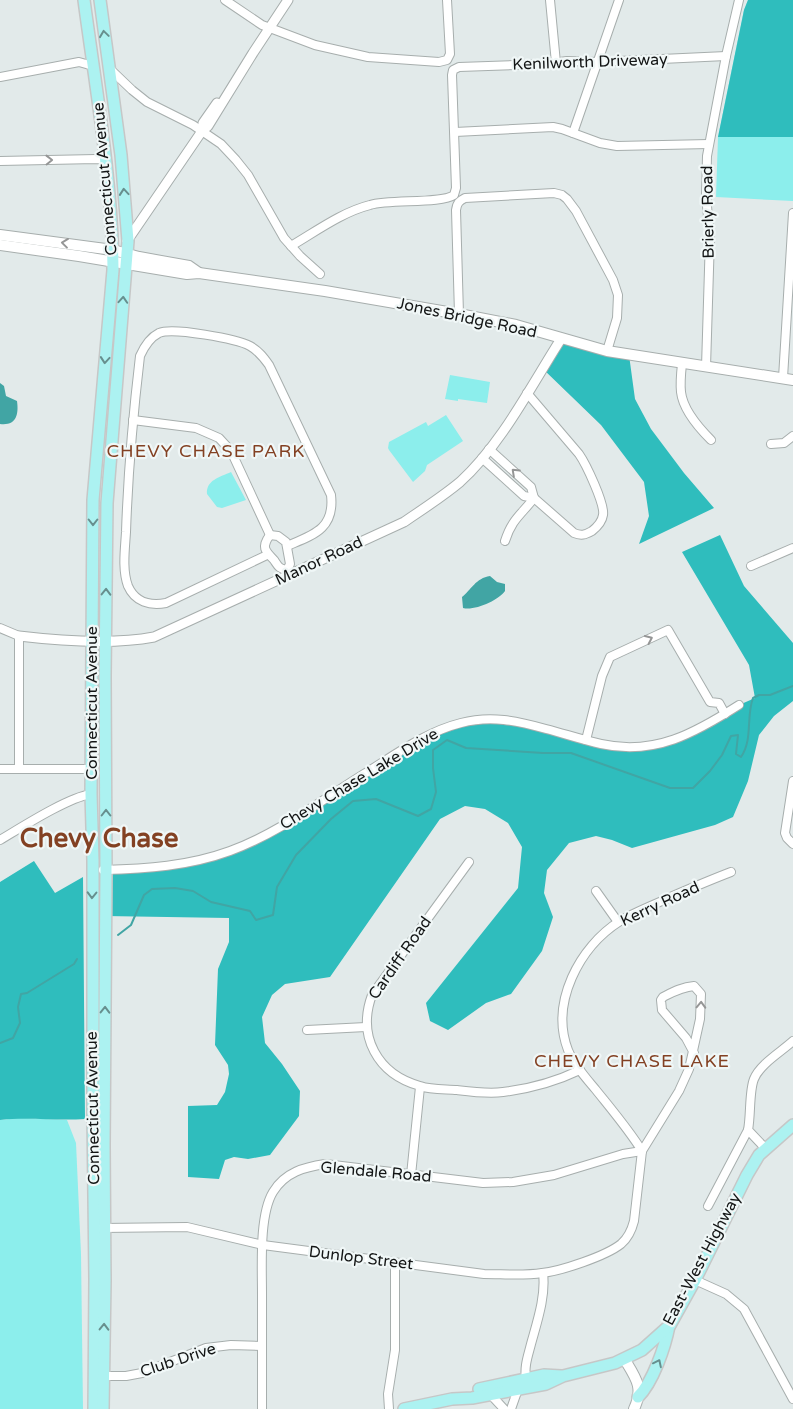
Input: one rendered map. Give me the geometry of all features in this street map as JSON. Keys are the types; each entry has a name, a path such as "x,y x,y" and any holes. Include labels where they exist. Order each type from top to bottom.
{"main road":[{"name":"Connecticut Avenue","path":"84,0 120,256 107,503 106,870 99,1228"},
{"name":"Connecticut Avenue","path":"94,1409 99,1376 105,1281 99,1228 92,991 93,500 120,256 128,240 121,156 100,0"},
{"name":"Jones Bridge Road","path":"0,235 120,256 187,274 200,273 324,291 459,314 516,325 607,351 788,379"},
{"name":"Jones Bridge Road","path":"0,246 120,256"},
{"name":"East-West Highway","path":"404,1409 452,1399 491,1395 546,1384 563,1376 625,1360 642,1350 670,1325 695,1280 747,1174 759,1155 793,1125"},
{"path":"638,1397 644,1392 664,1350 670,1325"},
{"path":"625,1360 638,1383 638,1397 634,1409"},
{"name":"East-West Highway","path":"452,1399 470,1391 544,1375 563,1376"},
{"name":"Connecticut Avenue","path":"99,1376 103,1409"}],"street":[{"path":"225,0 262,25 315,45 368,57 430,62 443,62 447,60 450,54 447,0"},
{"path":"128,240 202,131 203,123 216,104 225,98 288,0"},
{"path":"550,0 556,63"},
{"path":"573,133 619,0"},
{"name":"Brierly Road","path":"706,367 710,237 706,196 709,144 739,0"},
{"name":"Kenilworth Driveway","path":"454,132 452,74 458,67 567,61 597,62 726,56"},
{"path":"0,77 79,62 93,66"},
{"path":"109,68 147,102 202,131 221,144 244,170 276,226 291,246 320,274"},
{"path":"459,314 454,132 552,127 600,143 617,146 709,144"},
{"path":"0,161 107,160"},
{"path":"291,246 350,212 367,205 387,201 554,193 562,195 576,211 613,280 618,295 617,318 607,351"},
{"path":"788,379 793,213"},
{"path":"267,554 166,603 152,605 145,603 133,594 128,585 125,564 129,456 140,356 147,344 160,333 172,331 243,343 255,349 270,365 331,495 331,509 327,523 318,531 287,546"},
{"name":"Manor Road","path":"0,628 19,636 92,640 154,637 287,573 404,522 436,502 482,458 527,393 560,339"},
{"path":"682,364 681,394 683,401 701,430 711,440"},
{"path":"482,458 524,496 534,498 574,533 586,535 599,524 603,516 603,507 585,463 580,454 527,393"},
{"path":"133,420 196,428 219,438 234,458 270,535 286,542 290,564 287,573 278,567 267,554 265,544 270,535"},
{"path":"771,444 784,442 793,436"},
{"path":"489,449 531,487 534,498"},
{"path":"505,541 508,530 516,518 534,498"},
{"path":"751,566 793,548"},
{"path":"586,740 602,676 610,657 668,630 710,702 719,703 725,714"},
{"path":"19,636 19,769"},
{"name":"Chevy Chase Lake Drive","path":"93,870 166,867 232,850 277,828 420,739 452,725 492,718 518,721 601,744 620,747 654,745 673,741 698,730 739,705"},
{"path":"0,769 92,769"},
{"path":"790,841 785,834 793,781"},
{"path":"0,840 64,804 91,794"},
{"name":"Cardiff Road","path":"469,862 372,995 368,1005 366,1027 372,1048 383,1065 399,1077 420,1087 483,1093 503,1092 529,1087 580,1070"},
{"name":"Kerry Road","path":"642,1151 632,1134 580,1070 568,1051 562,1016 566,995 572,978 583,958 597,940 618,922 639,911 731,872"},
{"path":"596,891 618,922"},
{"path":"642,1151 678,1091 689,1069 694,1053 700,1019 701,994 694,986 690,986 663,997 661,1006 662,1010 686,1038 694,1053"},
{"path":"307,1030 366,1027"},
{"name":"East-West Highway","path":"708,1206 748,1130 751,1117 753,1081 757,1073 793,1041"},
{"path":"411,1174 420,1087"},
{"path":"748,1130 765,1148"},
{"name":"Dunlop Street","path":"99,1228 187,1227 262,1245 395,1263 484,1274 514,1275 543,1273 573,1265 610,1251 623,1243 631,1231 634,1220 642,1151"},
{"name":"Glendale Road","path":"262,1409 262,1245 267,1206 273,1192 289,1175 304,1167 325,1164 483,1183 513,1182 554,1175 623,1154 642,1151"},
{"path":"389,1409 388,1394 395,1350 395,1263"},
{"path":"526,1379 525,1366 537,1325 545,1283 543,1273"},
{"path":"695,1280 726,1294 744,1309 793,1399"},
{"name":"Club Drive","path":"99,1376 126,1376 142,1373 206,1348 231,1345 262,1346"},
{"path":"511,1409 518,1389"},
{"path":"491,1395 504,1409"}],"shaded area":[{"path":"748,0 793,0 793,201 716,197 718,137 744,10"},
{"path":"748,0 793,0 793,137 718,137 744,10"},
{"path":"561,339 629,355 635,399 651,429 684,473 714,508 639,544 649,516 644,482 601,425 542,368"},
{"path":"450,375 490,382 487,403 445,399"},
{"path":"0,383 4,386 6,396 17,401 17,415 13,421 5,424 0,424"},
{"path":"446,415 463,441 427,465 425,471 413,482 389,450 389,442 426,422 428,426"},
{"path":"231,472 246,500 222,508 217,507 207,494 207,489 211,482"},
{"path":"720,535 744,586 793,643 793,701 774,716 759,735 748,781 733,817 715,825 632,848 596,836 569,843 547,870 544,893 553,917 542,951 511,994 486,1003 448,1030 430,1021 426,1003 518,888 522,847 508,823 485,809 465,806 440,819 330,977 285,984 272,995 262,1017 265,1043 300,1091 299,1116 270,1155 248,1159 234,1157 225,1160 219,1179 188,1177 188,1106 217,1105 225,1092 229,1074 228,1065 215,1045 218,969 229,942 229,918 105,916 106,870 199,860 255,840 439,730 492,718 620,747 673,741 755,698 749,665 682,552"},
{"path":"490,576 497,582 505,584 505,591 498,598 486,604 474,608 463,608 462,597 481,579"},
{"path":"34,861 55,893 83,877 85,1119 0,1120 0,882"},
{"path":"19,1118 67,1120 76,1143 81,1254 83,1409 0,1409 0,1120"}],"waterway":[{"path":"118,935 131,925 144,895 152,889 175,888 193,891 211,902 250,911 256,920 273,915 277,887 296,855 331,819 353,801 376,799 418,816 431,809 436,792 433,750 447,740 466,748 571,753 670,788 693,788 710,771 722,755 731,736 738,735 736,754 741,757 747,743 753,698 759,695 770,695 793,686"},
{"path":"0,1043 13,1038 20,1023 18,1007 21,994 27,993 74,964 77,959"}],"district":[{"name":"CHEVY CHASE PARK","path":"206,451"},
{"name":"Chevy Chase","path":"99,838"},
{"name":"CHEVY CHASE LAKE","path":"632,1061"}]}
